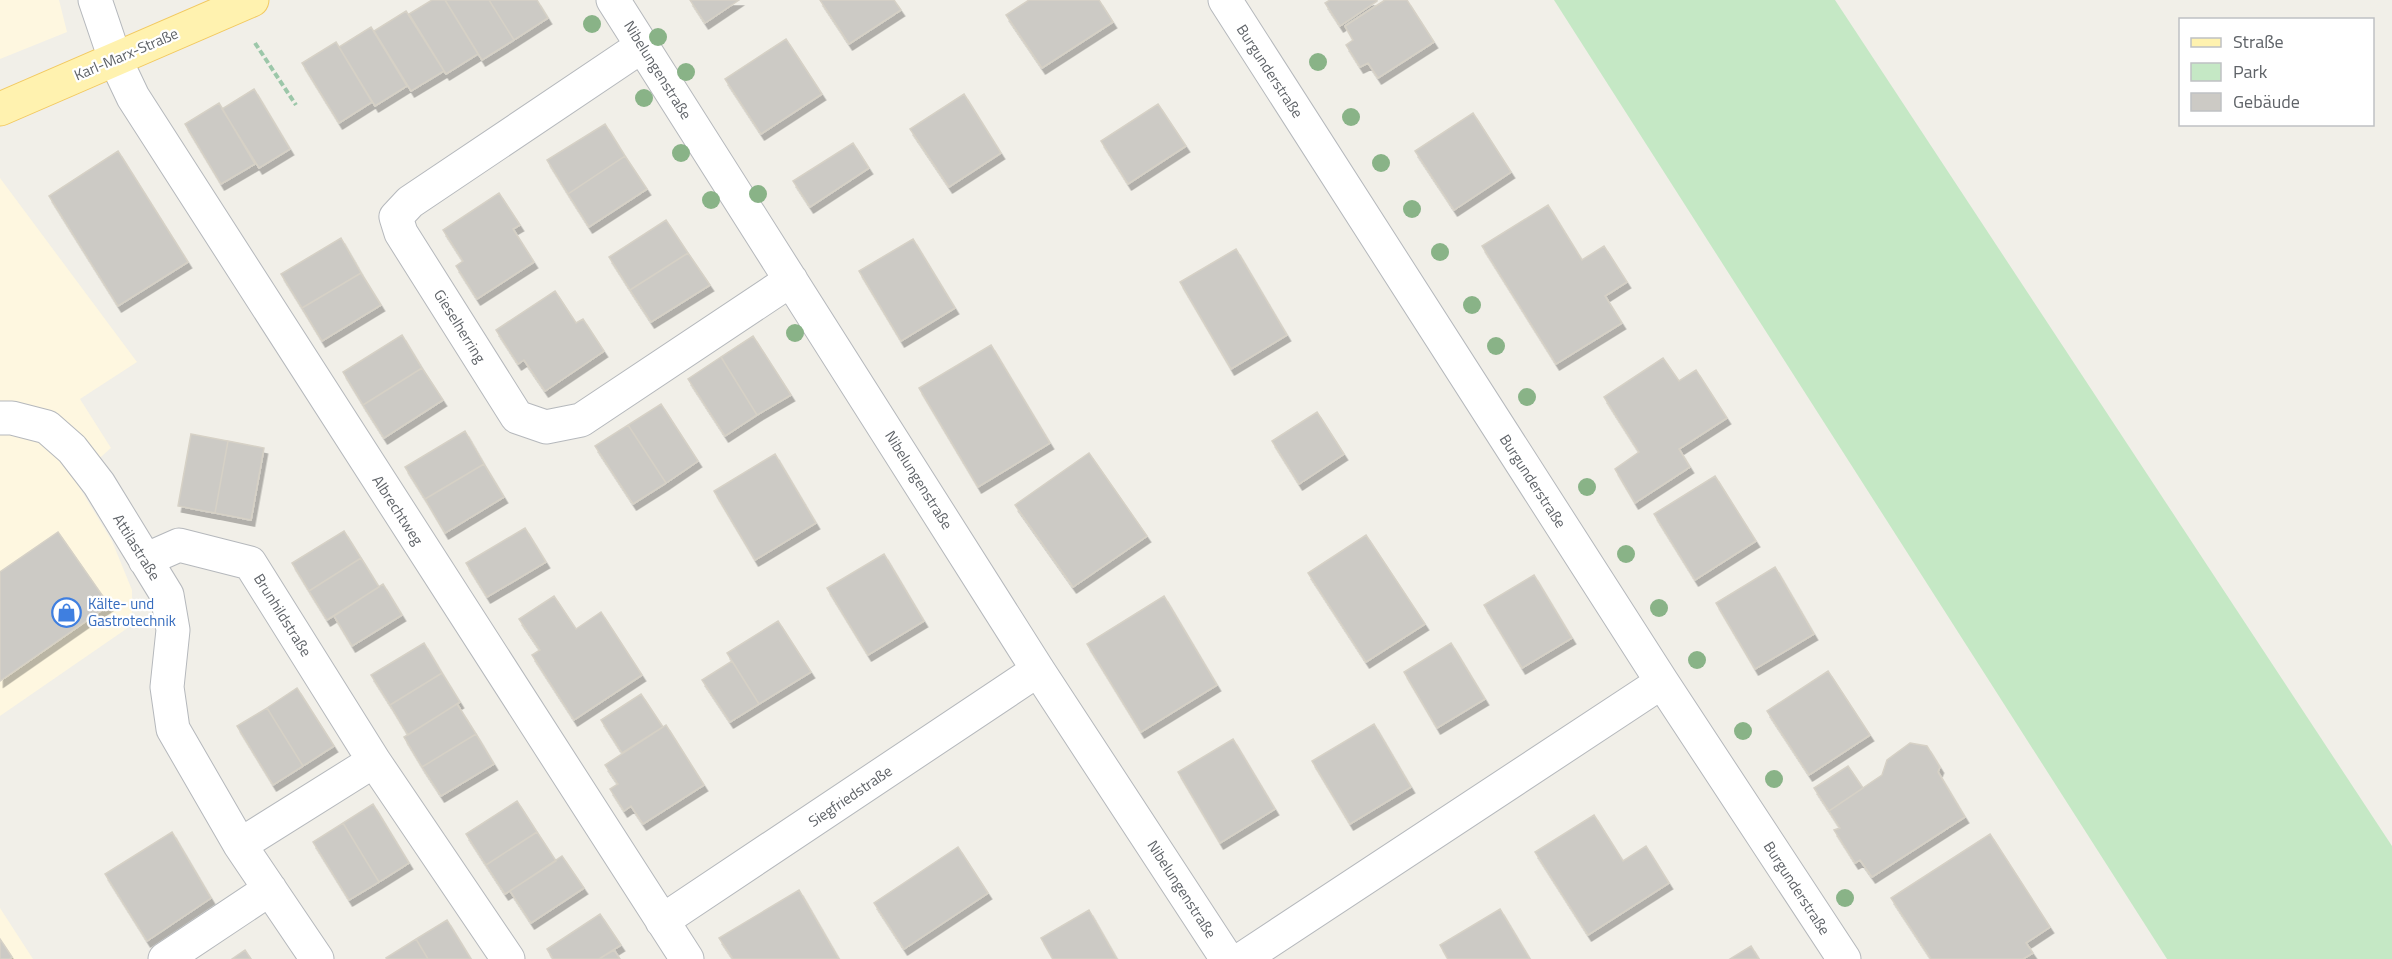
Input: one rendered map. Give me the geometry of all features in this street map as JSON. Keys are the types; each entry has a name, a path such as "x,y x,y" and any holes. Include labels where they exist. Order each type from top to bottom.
{"main road":[{"name":"Karl-Marx-Straße","path":"0,109 252,0"}],"street":[{"name":"Albrechtweg","path":"95,0 115,59 133,97 687,959"},
{"name":"Nibelungenstraße","path":"613,0 1038,670 1227,959"},
{"name":"Burgunderstraße","path":"1225,0 1662,682 1844,959"},
{"name":"Gieselherring","path":"642,46 410,202 396,217 401,233 511,408 517,417 546,426 581,420 791,280"},
{"name":"Attilastraße","path":"0,418 12,418 47,427 72,449 99,484 146,560 167,596 173,630 167,687 173,729 240,845 317,959"},
{"name":"Brunhildstraße","path":"146,560 179,545 250,563 374,761 508,959"},
{"name":"Siegfriedstraße","path":"662,921 1038,670"},
{"path":"1242,959 1662,682"},
{"path":"240,845 374,761"},
{"path":"165,959 270,889"}],"path":[{"path":"255,43 297,105"}],"shaded area":[{"path":"0,0 59,0 67,32 0,59"},
{"path":"0,178 137,362 80,399 111,448 75,480 112,541 132,590 132,625 0,716"},
{"path":"0,908 33,959 0,959"}],"green space":[{"path":"1554,0 1835,0 2392,846 2392,959 2167,959"}],"building":[{"path":"432,0 445,0 478,54 446,74 409,14"},
{"path":"445,0 489,0 514,40 482,60"},
{"path":"489,0 537,0 548,18 514,40"},
{"path":"690,0 739,0 705,23"},
{"path":"820,0 894,0 901,10 849,44"},
{"path":"1029,0 1099,0 1113,22 1042,68 1006,15"},
{"path":"1330,0 1377,1 1340,26 1325,3"},
{"path":"1385,0 1407,0 1434,42 1378,78 1368,63 1360,67 1346,45 1353,40 1345,26"},
{"path":"406,11 444,71 411,91 374,31"},
{"path":"371,27 407,86 375,106 339,47"},
{"path":"786,39 822,94 761,134 725,79"},
{"path":"336,42 372,102 339,123 302,63"},
{"path":"254,89 290,149 259,168 222,109"},
{"path":"964,94 1001,153 949,187 910,129"},
{"path":"219,103 255,164 221,184 185,124"},
{"path":"1158,104 1186,146 1128,184 1101,141"},
{"path":"1473,113 1511,172 1454,210 1415,151"},
{"path":"605,124 625,156 568,194 547,160"},
{"path":"853,143 869,168 810,207 793,181"},
{"path":"118,151 188,262 118,306 49,196"},
{"path":"625,156 647,189 589,227 568,194"},
{"path":"499,193 520,225 513,229 534,262 477,299 456,266 463,261 443,230"},
{"path":"1548,205 1582,260 1604,246 1627,282 1605,296 1622,323 1556,364 1482,246"},
{"path":"666,220 688,253 630,290 609,257"},
{"path":"341,238 361,273 302,308 281,274"},
{"path":"913,239 955,308 901,341 859,271"},
{"path":"1236,249 1287,335 1231,369 1180,282"},
{"path":"688,253 710,285 651,322 630,290"},
{"path":"361,273 381,305 322,341 302,308"},
{"path":"555,291 576,323 583,319 604,351 545,391 524,360 518,364 496,330"},
{"path":"402,335 422,368 363,405 343,372"},
{"path":"753,336 791,395 757,415 721,357"},
{"path":"991,345 1050,443 978,487 919,388"},
{"path":"721,357 757,415 725,436 688,379"},
{"path":"1663,358 1679,381 1696,370 1727,418 1679,449 1690,467 1635,503 1615,469 1639,452 1604,397"},
{"path":"422,368 443,400 384,438 363,405"},
{"path":"661,404 698,461 666,483 628,425"},
{"path":"1317,412 1344,454 1299,484 1272,441"},
{"path":"628,425 666,483 633,504 595,446"},
{"path":"465,431 484,464 425,499 405,467"},
{"path":"191,434 228,441 215,513 178,506"},
{"path":"228,441 264,448 251,520 215,513"},
{"path":"1089,453 1147,536 1073,587 1015,505"},
{"path":"775,454 816,523 755,560 714,491"},
{"path":"484,464 504,497 445,533 425,499"},
{"path":"1715,476 1756,541 1695,580 1654,514"},
{"path":"525,528 546,562 487,597 466,563"},
{"path":"344,531 361,558 309,591 292,563"},
{"path":"58,532 109,605 0,681 0,572"},
{"path":"1366,535 1425,624 1366,662 1308,573"},
{"path":"884,554 924,621 868,655 827,588"},
{"path":"361,558 379,587 327,620 309,591"},
{"path":"1775,567 1814,634 1755,669 1716,603"},
{"path":"1534,575 1572,638 1522,668 1484,605"},
{"path":"383,584 402,615 352,646 334,616"},
{"path":"554,596 576,629 601,612 642,675 574,720 532,655 540,650 519,619"},
{"path":"1164,596 1217,685 1141,732 1087,644"},
{"path":"778,621 811,672 759,704 727,653"},
{"path":"424,643 442,673 390,705 371,675"},
{"path":"1451,643 1485,699 1437,728 1404,672"},
{"path":"732,661 759,704 730,722 702,680"},
{"path":"1828,671 1870,735 1809,775 1767,711"},
{"path":"442,673 460,702 408,735 390,705"},
{"path":"297,688 334,746 303,766 267,708"},
{"path":"641,694 663,727 622,753 601,720"},
{"path":"457,704 476,734 422,767 404,737"},
{"path":"267,708 303,766 273,785 237,726"},
{"path":"1374,724 1411,787 1350,824 1312,761"},
{"path":"666,725 704,785 643,824 631,806 624,811 610,789 618,784 605,765"},
{"path":"476,734 494,764 441,796 422,767"},
{"path":"1233,739 1275,809 1220,843 1178,772"},
{"path":"1910,743 1927,746 1940,767 1938,772 1965,817 1872,877 1860,860 1855,863 1834,830 1840,828 1829,811 1882,775 1887,760"},
{"path":"1848,766 1863,788 1829,811 1814,788"},
{"path":"517,801 537,832 486,865 466,834"},
{"path":"373,804 409,863 379,882 343,823"},
{"path":"1594,815 1623,861 1646,846 1669,883 1588,935 1535,852"},
{"path":"343,823 379,882 349,900 313,842"},
{"path":"172,832 211,898 147,941 105,874"},
{"path":"537,832 556,861 505,894 486,865"},
{"path":"1990,834 2050,927 2026,943 2033,953 2023,959 1931,959 1891,898"},
{"path":"958,847 988,893 904,949 874,903"},
{"path":"562,856 584,888 531,923 510,891"},
{"path":"799,890 839,959 733,959 719,938"},
{"path":"1500,909 1530,959 1448,959 1440,945"},
{"path":"1089,910 1117,959 1053,959 1041,938"},
{"path":"600,914 621,945 599,959 553,959 547,949"},
{"path":"447,920 471,959 428,959 416,939"},
{"path":"0,939 12,957 9,959 0,959"},
{"path":"416,939 428,959 386,958"},
{"path":"1751,946 1759,959 1730,959"},
{"path":"245,950 251,959 232,959"},
{"path":"614,950 620,959 599,959"}],"place":[{"name":"Kälte- und Gastrotechnik","path":"67,612"}]}
